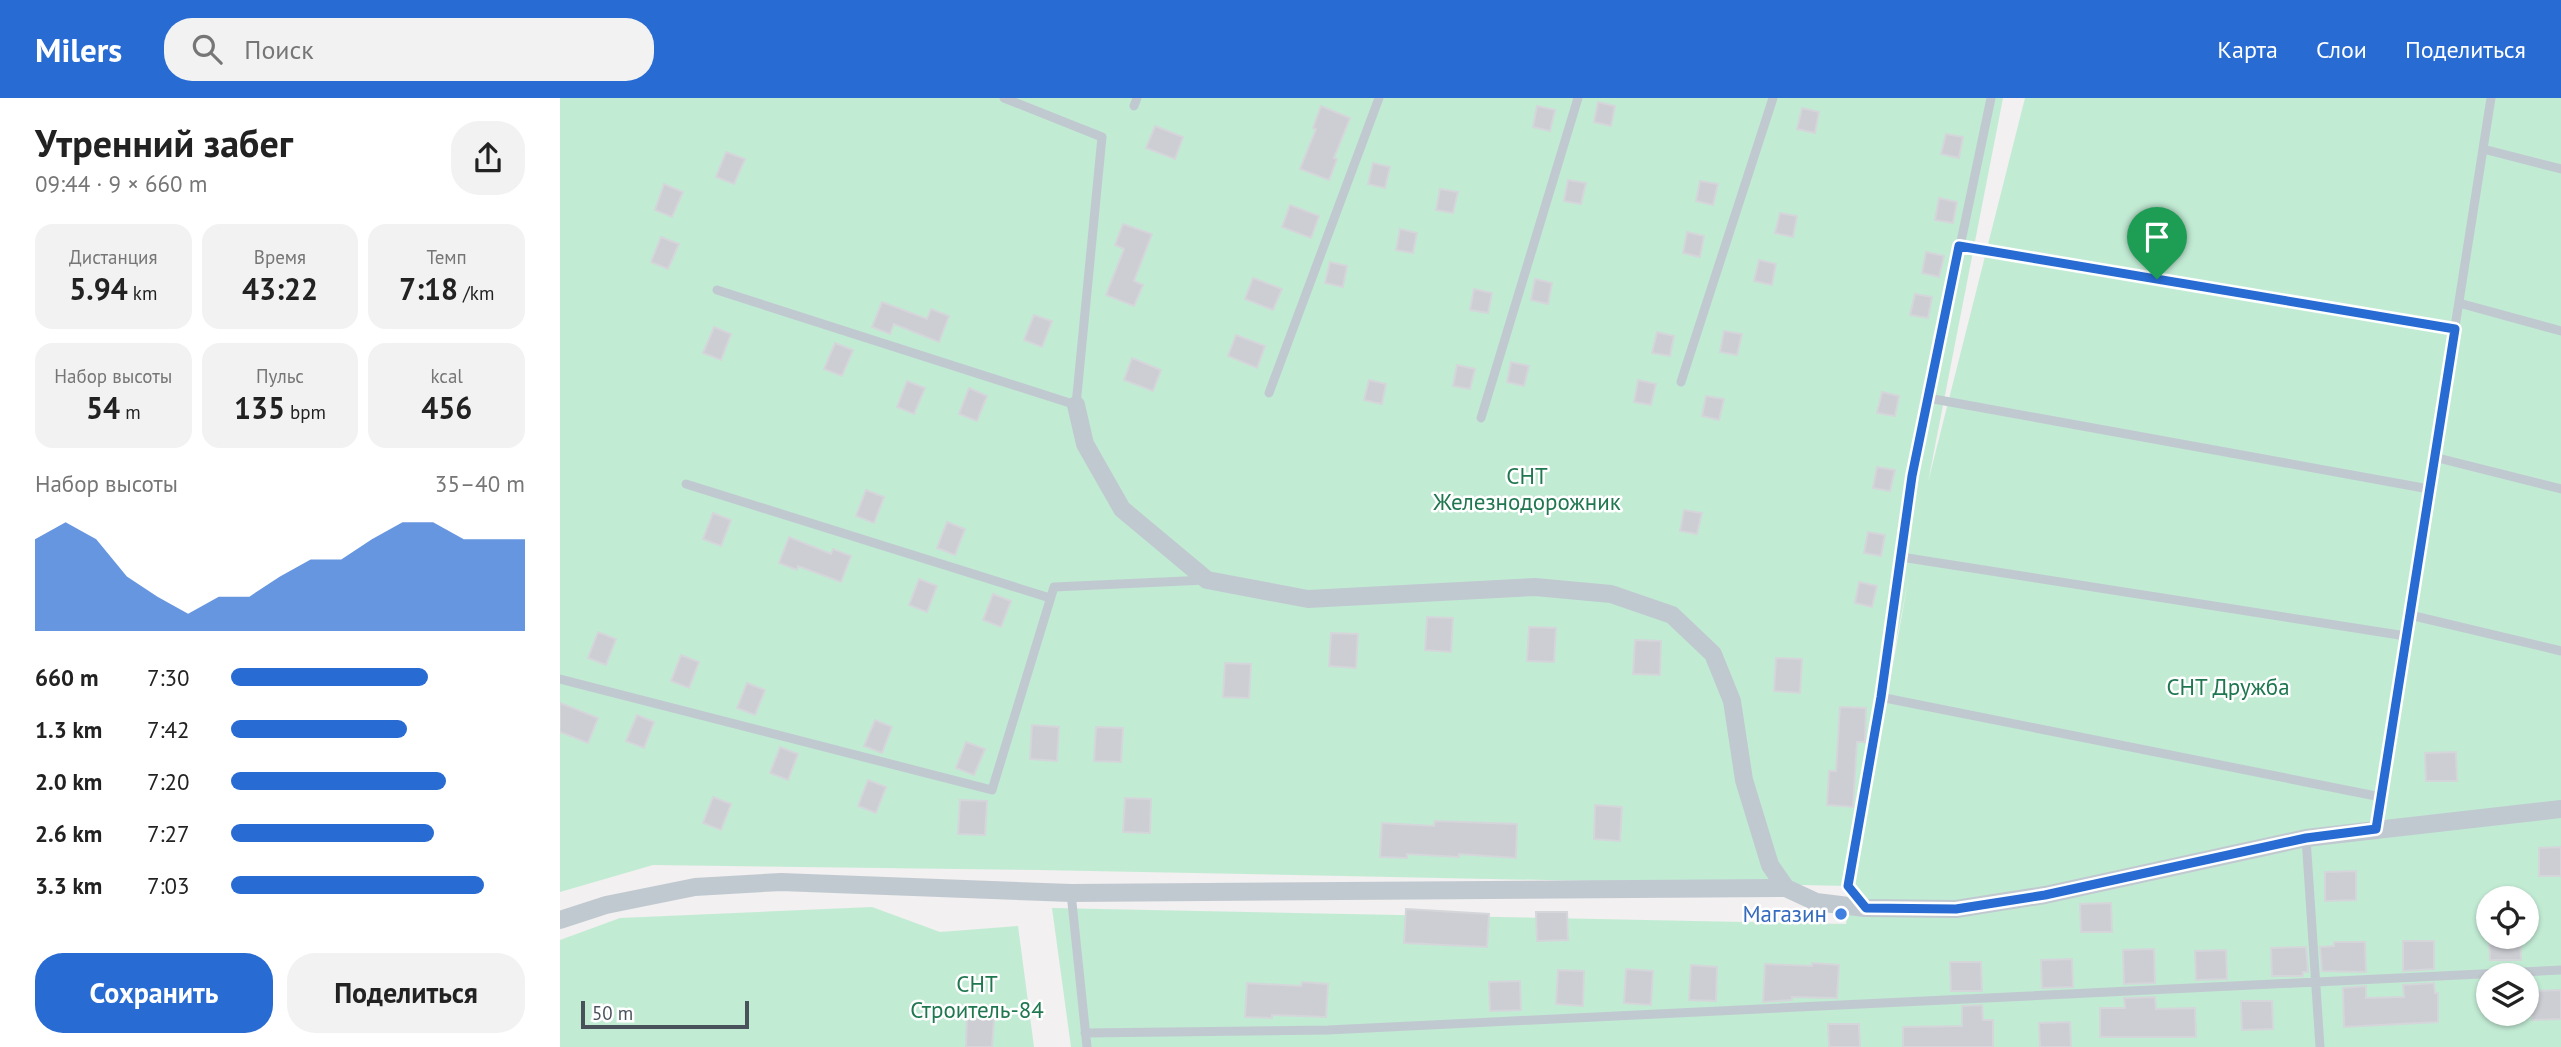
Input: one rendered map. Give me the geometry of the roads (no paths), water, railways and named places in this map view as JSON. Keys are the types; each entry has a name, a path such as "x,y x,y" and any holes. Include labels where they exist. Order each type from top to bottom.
{"street":[{"path":"1076,405 1085,443 1122,509 1207,580 1308,599 1535,587 1611,594 1672,615 1713,654 1732,701 1744,780 1770,864 1786,888"},
{"path":"560,920 606,905 695,887 781,882 1071,893 1786,888 1816,902 1866,908 1956,909 2033,897 2306,838 2561,809"}],"lane":[{"path":"718,290 1076,405 1102,137 1004,98"},
{"path":"1269,393 1379,98"},
{"path":"1481,418 1578,98"},
{"path":"1681,382 1773,98"},
{"path":"1866,908 1848,886 1881,697 1912,476 1991,98"},
{"path":"2376,829 2491,98"},
{"path":"2483,149 2561,169"},
{"path":"1959,246 2455,329"},
{"path":"2459,303 2561,331"},
{"path":"1928,398 2429,489"},
{"path":"2434,457 2561,489"},
{"path":"686,484 1050,598"},
{"path":"1900,557 2406,636"},
{"path":"560,679 992,790 1054,587 1207,580"},
{"path":"2410,614 2561,651"},
{"path":"1881,697 2381,797"},
{"path":"2306,838 2320,1047"},
{"path":"1071,893 1087,1047"},
{"path":"1085,1033 1328,1030 2561,970"}],"place":[{"name":"Магазин","path":"1841,914"}],"park label":[{"name":"СНТ Железнодорожник","path":"1527,489"},
{"name":"СНТ Дружба","path":"2228,687"},
{"name":"СНТ Строитель-84","path":"977,997"}]}
